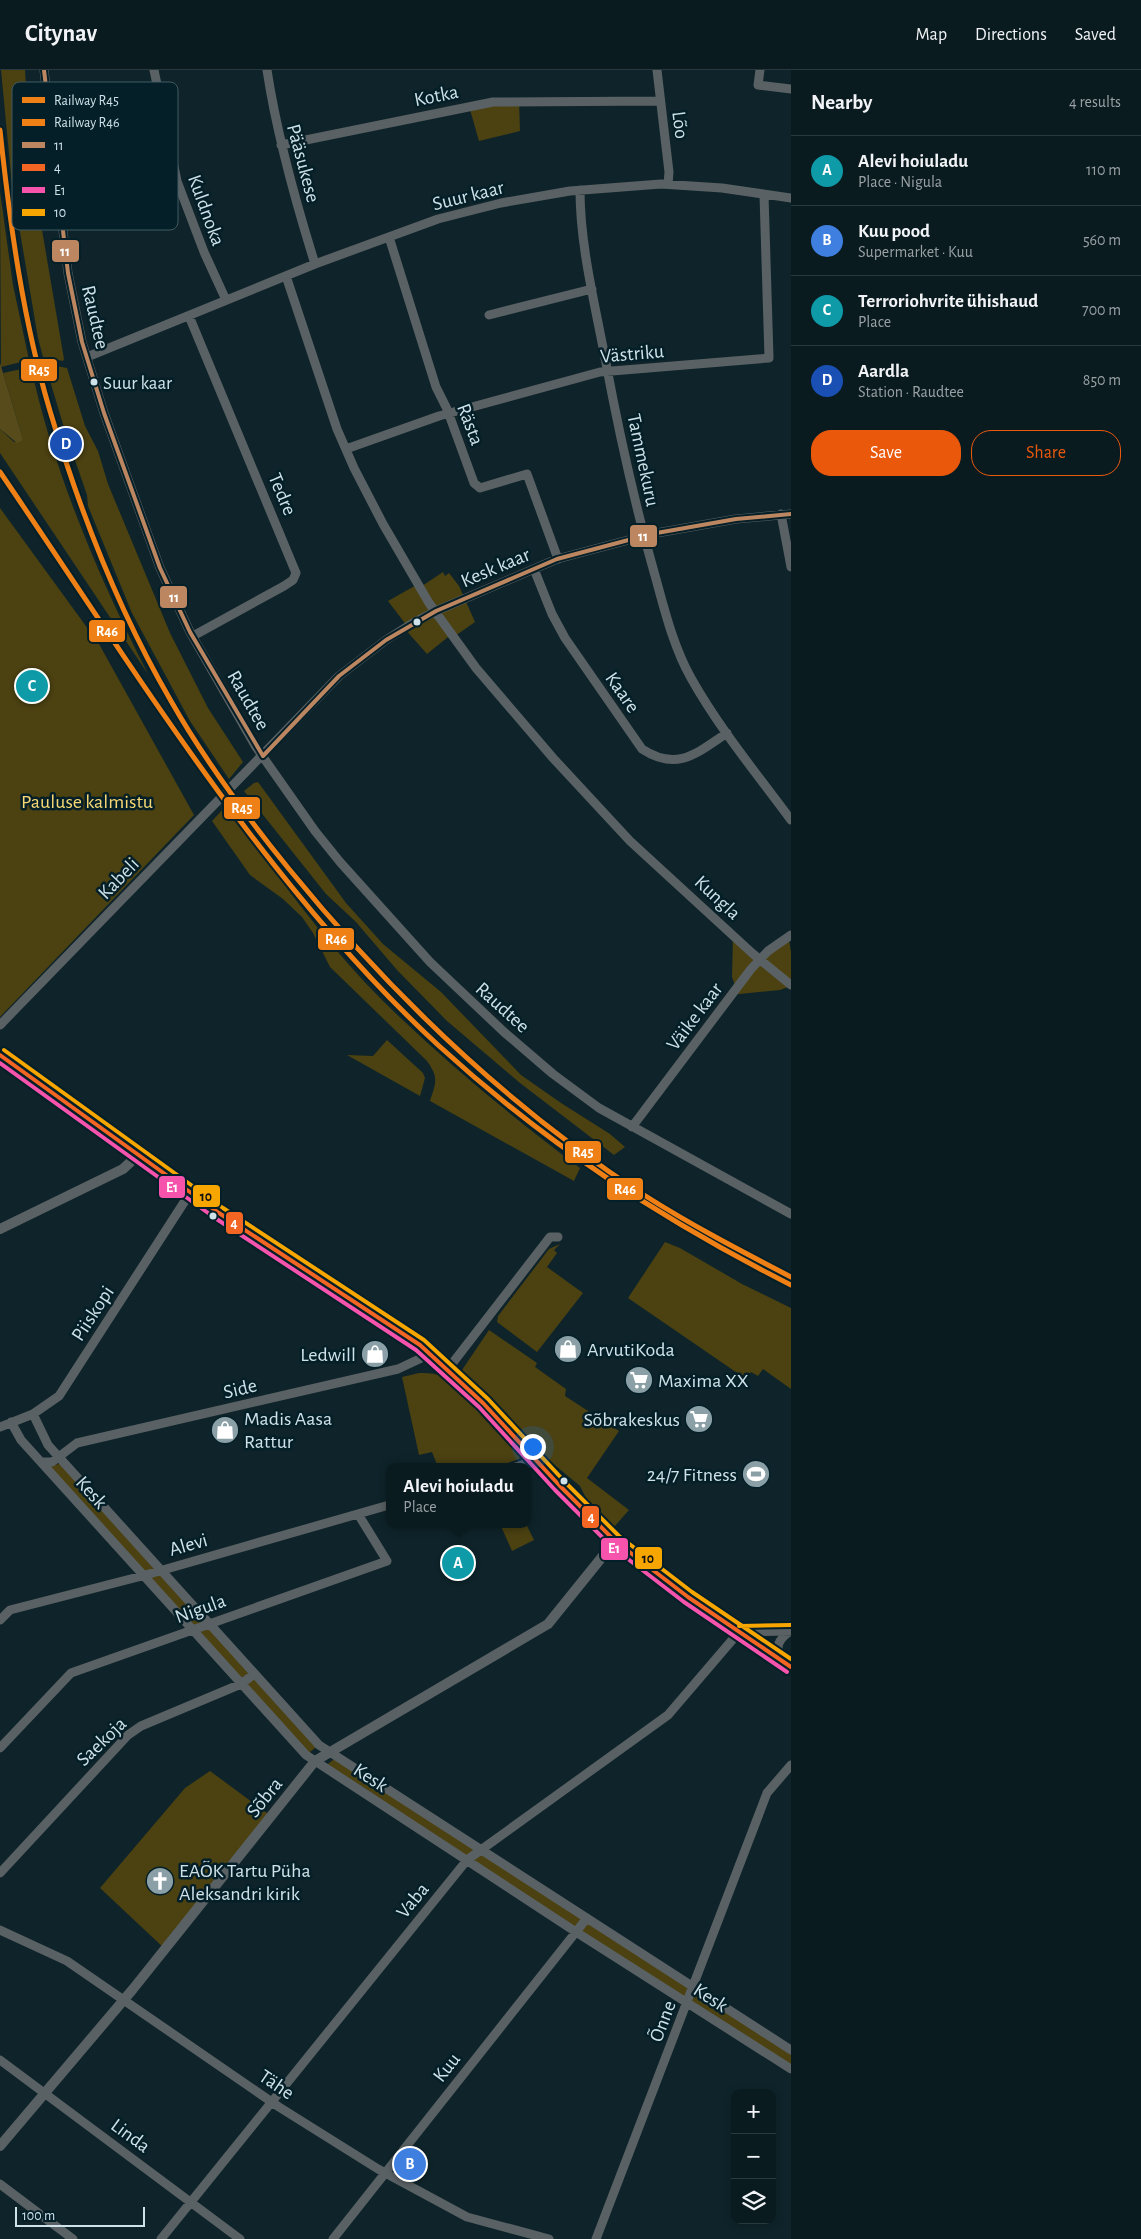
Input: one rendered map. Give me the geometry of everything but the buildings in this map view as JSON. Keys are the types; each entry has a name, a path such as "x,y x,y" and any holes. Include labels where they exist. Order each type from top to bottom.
{"main road":[{"path":"0,1055 190,1192 420,1344 483,1402 615,1542 738,1632 788,1665"}],"street":[{"name":"Pääsukese","path":"267,70 274,118 293,192 315,264"},
{"name":"Lõo","path":"657,70 669,172 668,184"},
{"path":"760,70 758,84 791,89"},
{"name":"Kotka","path":"281,145 493,102 660,101"},
{"name":"Kuldnoka","path":"178,183 204,252 226,300"},
{"name":"Suur kaar","path":"87,357 315,264 438,219 483,208 580,190 668,184 722,188 791,198"},
{"name":"Tammekuru","path":"580,190 592,289 622,449 643,536 664,608 692,679 727,733 791,820"},
{"name":"Västriku","path":"346,449 448,414 608,372 768,358 764,194"},
{"name":"Raudtee","path":"63,230 68,273 87,357 118,456 160,568 192,636 263,756 315,831 335,856 437,968 485,1015 553,1074 599,1108 791,1214"},
{"name":"Rästa","path":"389,237 427,361 474,483 480,488 527,474 558,559"},
{"name":"Kungla","path":"286,276 337,429 346,449 383,524 436,611 476,668 553,758 630,841 760,960 791,985"},
{"path":"489,315 592,289"},
{"name":"Tedre","path":"189,316 296,573 293,580 284,586 192,636"},
{"path":"781,514 791,567"},
{"name":"Kesk kaar","path":"263,756 339,676 386,640 436,611 558,559 643,536 736,519 791,514"},
{"name":"Kaare","path":"534,569 552,614 565,638 642,749 654,757 670,760 692,757 727,733"},
{"name":"Kabeli","path":"0,1025 263,756"},
{"name":"Väike kaar","path":"632,1127 768,950 791,935"},
{"path":"0,1229 123,1169 138,1155"},
{"name":"Piiskopi","path":"0,1427 32,1414 59,1396 190,1192"},
{"path":"448,1369 550,1237 558,1237"},
{"name":"Side","path":"59,1458 77,1443 398,1369 430,1354"},
{"name":"Kesk","path":"32,1414 48,1445 59,1458 319,1745 791,2050"},
{"name":"Kesk","path":"11,1422 21,1440 142,1576 306,1755 576,1932 791,2069"},
{"path":"41,1462 52,1462 59,1458"},
{"path":"527,1463 536,1460"},
{"name":"Alevi","path":"0,1620 10,1610 142,1576 386,1506"},
{"name":"Nigula","path":"0,1748 72,1673 208,1623 387,1561 358,1514"},
{"name":"Sõbra","path":"0,2146 124,2000 315,1761 548,1624 615,1542"},
{"path":"738,1632 791,1631"},
{"path":"788,1665 779,1654 778,1643 781,1637 791,1631"},
{"name":"Vaba","path":"161,2239 466,1860 668,1715 738,1632"},
{"name":"Saekoja","path":"0,1874 128,1735 140,1726 241,1684 254,1674"},
{"name":"Õnne","path":"596,2239 767,1794 791,1765"},
{"name":"Kuu","path":"333,2239 587,1918"},
{"name":"Tähe","path":"0,1930 67,1961 271,2102 385,2172 467,2217 549,2239"},
{"name":"Linda","path":"0,2060 240,2239"},
{"path":"0,2184 73,2239"}],"green space":[{"path":"1,70 25,70 26,82 12,82 12,185"},
{"path":"519,100 520,131 479,141 469,106"},
{"path":"0,192 13,285 29,360 1,367"},
{"path":"20,230 42,230 63,361 43,357"},
{"path":"45,364 67,368 85,426 98,451 108,484 170,633 208,708 243,762 229,779 190,721 132,613 88,506 87,495"},
{"path":"31,367 52,446 65,485 112,600 148,674 0,453 0,429 14,442 22,441 3,373"},
{"name":"Pauluse kalmistu","path":"0,508 99,644 194,815 0,1017"},
{"path":"443,572 445,576 449,573 459,586 475,622 455,636 453,633 427,654 404,628 407,626 388,601 420,583 422,586"},
{"path":"258,782 346,903 383,944 441,992 521,1075 610,1134 625,1147 614,1155 520,1083 447,1021 397,970 356,922 326,894 244,791"},
{"path":"227,805 320,931 361,978 406,1024 454,1067 580,1168 574,1181 430,1101 434,1089 435,1076 427,1061 330,967 313,933 302,917 283,899 250,875 212,821"},
{"path":"788,934 791,952 791,986 780,990 730,995 736,988 732,977 733,936 759,959"},
{"path":"387,1040 423,1073 425,1078 420,1096 347,1055 373,1056"},
{"path":"665,1242 680,1248 742,1284 791,1308 791,1389 763,1369 758,1376 751,1372 746,1379 628,1298"},
{"path":"560,1244 554,1250 557,1253 547,1267 583,1293 537,1352 497,1322 498,1316 549,1249"},
{"path":"489,1330 537,1363 535,1367 566,1389 565,1396 619,1431 587,1478 629,1510 614,1527 589,1504 580,1486 544,1456 462,1370"},
{"path":"419,1373 431,1373 447,1380 469,1399 520,1457 519,1459 508,1463 436,1463 432,1452 419,1455 402,1377"},
{"path":"63,1463 319,1745 306,1755 46,1467"},
{"path":"502,1528 528,1528 534,1540 512,1551"},
{"path":"340,1759 791,2050 791,2069 324,1767 333,1760"},
{"path":"210,1771 271,1816 165,1949 100,1888 185,1788"}],"shaded area":[{"path":"0,363 22,436 22,441 17,443 0,429"}],"rail line":[{"name":"R45","path":"0,130 12,230"},
{"name":"R45","path":"12,230 32,342 50,411 74,486 102,560 134,632 171,701 212,767 257,829 368,960 410,1004 499,1086 546,1125 644,1195 735,1248 791,1277"},
{"name":"R46","path":"0,472 151,697 204,771 258,844 315,915 375,982 438,1045 479,1081 563,1147 606,1177 696,1234 791,1285"}],"transit line":[{"name":"11","path":"44,70 45,82"},
{"name":"11","path":"63,230 68,273 82,342 104,413 160,568 190,632 263,756"},
{"name":"11","path":"263,756 339,676 386,640 436,611 557,559 651,534 736,519 791,514"},
{"name":"10","path":"4,1050 223,1208 424,1340 488,1399 565,1482 619,1536 692,1592 791,1659"},
{"name":"4","path":"0,1055 219,1213 420,1345 483,1403 560,1486 615,1541 688,1597 791,1667"},
{"name":"E1","path":"0,1063 215,1218 416,1350 479,1407 530,1463"},
{"name":"E1","path":"531,1464 611,1546 684,1602 787,1672"},
{"name":"10","path":"739,1626 791,1625"}],"place":[{"name":"Suur kaar","path":"94,382"},
{"name":"Aardla","path":"66,444"},
{"name":"Terroriohvrite ühishaud","path":"32,686"},
{"name":"ArvutiKoda","path":"568,1349"},
{"name":"Ledwill","path":"375,1354"},
{"name":"Maxima XX","path":"639,1380"},
{"name":"Sõbrakeskus","path":"699,1419"},
{"name":"Madis Aasa Rattur","path":"225,1430"},
{"name":"24/7 Fitness","path":"756,1474"},
{"name":"Alevi hoiuladu","path":"458,1563"},
{"name":"EAÕK Tartu Püha Aleksandri kirik","path":"160,1881"},
{"name":"Kuu pood","path":"410,2164"}]}
